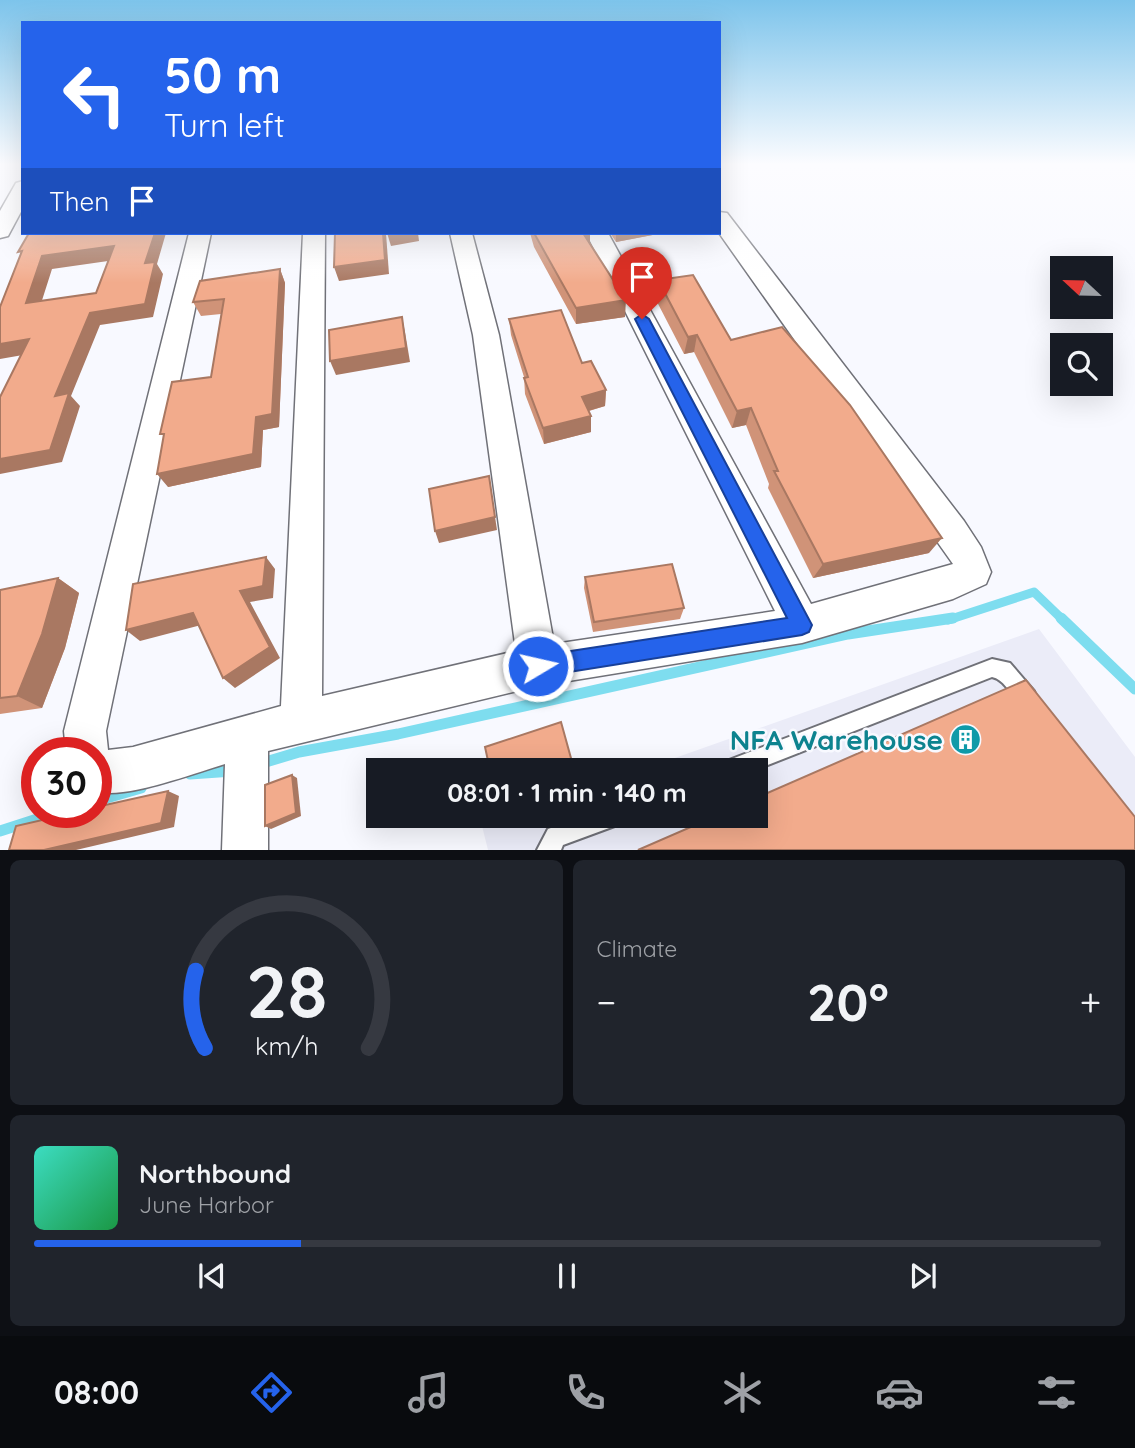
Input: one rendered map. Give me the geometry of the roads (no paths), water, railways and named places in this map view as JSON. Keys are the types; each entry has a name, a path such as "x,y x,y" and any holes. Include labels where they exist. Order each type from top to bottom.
{"street":[{"path":"0,231 14,204"},
{"path":"112,771 134,769 249,740 301,721 538,666 802,625 953,582 973,572 969,558 952,532 721,221"},
{"path":"86,737 200,235"},
{"path":"301,721 314,235"},
{"path":"461,235 486,335 538,666"},
{"path":"598,235 802,625"},
{"path":"245,849 249,740"}],"lane":[{"path":"760,758 992,668 1003,670 1039,713"},
{"path":"548,849 556,837 580,828"}],"waterway":[{"path":"948,620 1034,592 1063,620"},
{"path":"259,764 299,752 398,734 848,634 953,618"},
{"path":"1061,618 1135,689"},
{"path":"190,774 233,771"},
{"path":"112,796 141,788"},
{"path":"0,831 21,824"}],"place":[{"name":"NFA Warehouse","path":"966,739"}]}
